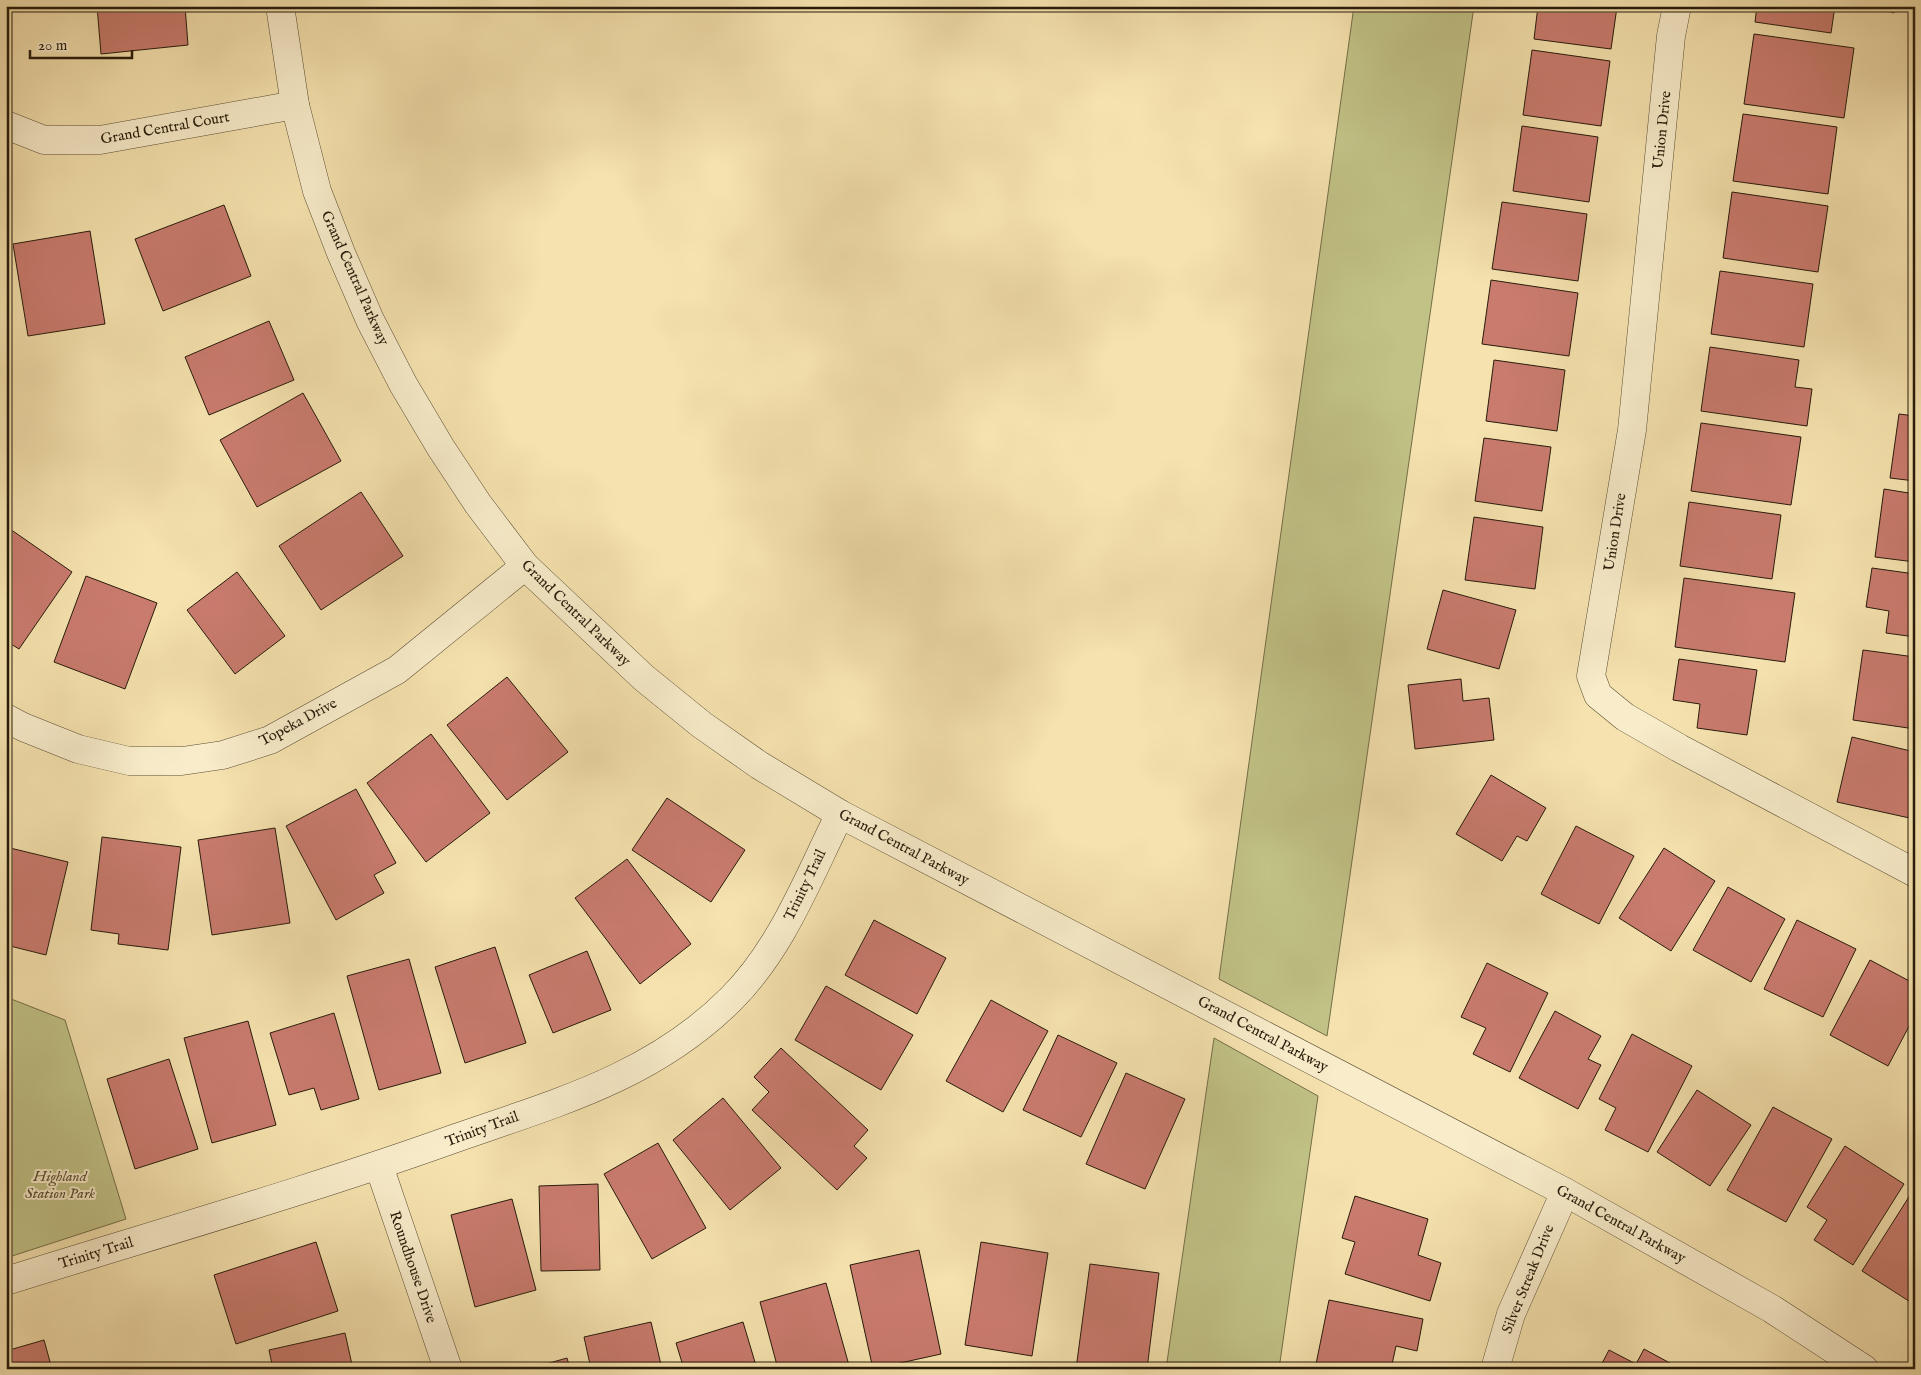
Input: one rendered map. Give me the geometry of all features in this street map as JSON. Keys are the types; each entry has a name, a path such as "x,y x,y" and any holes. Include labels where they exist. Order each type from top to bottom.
{"street":[{"name":"Grand Central Parkway","path":"280,6 295,105 317,191 370,320 403,384 441,448 478,504 525,566 644,678 702,725 759,765 840,814 1565,1192 1772,1309 1864,1369"},
{"name":"Union Drive","path":"1677,6 1671,36 1632,430 1591,676 1598,695 1625,717 1915,873"},
{"name":"Grand Central Court","path":"6,125 44,140 100,140 295,105"},
{"name":"Topeka Drive","path":"6,718 23,727 78,749 129,761 182,761 223,756 270,740 397,670 525,566"},
{"name":"Trinity Trail","path":"6,1281 379,1166 592,1090 634,1070 671,1047 702,1024 730,999 757,970 786,925 840,814"},
{"name":"Roundhouse Drive","path":"379,1166 448,1369"},
{"name":"Silver Streak Drive","path":"1495,1369 1511,1314 1565,1192"}],"green space":[{"path":"1354,6 1474,6 1327,1036 1219,979"},
{"name":"Highland Station Park","path":"6,997 65,1020 126,1219 6,1258"},
{"path":"1214,1038 1318,1096 1279,1369 1166,1369"}],"building":[{"path":"97,6 185,6 188,45 101,54"},
{"path":"1538,6 1617,7 1611,49 1534,39"},
{"path":"1757,6 1835,6 1831,33 1755,22"},
{"path":"1866,6 1895,6 1894,13"},
{"path":"1754,34 1854,48 1844,118 1744,104"},
{"path":"1532,50 1610,61 1601,126 1523,115"},
{"path":"1743,114 1837,127 1828,194 1733,181"},
{"path":"1522,126 1598,137 1589,202 1513,191"},
{"path":"1732,192 1828,206 1818,272 1723,258"},
{"path":"1502,202 1587,214 1578,281 1492,269"},
{"path":"224,205 251,276 163,311 135,239"},
{"path":"90,231 105,324 28,336 13,244"},
{"path":"1720,271 1813,284 1804,347 1711,334"},
{"path":"1491,280 1578,293 1569,356 1482,344"},
{"path":"269,321 294,380 209,415 185,357"},
{"path":"1710,347 1799,360 1795,387 1812,389 1807,426 1701,411"},
{"path":"1494,360 1565,370 1557,431 1486,421"},
{"path":"303,393 341,461 257,507 220,440"},
{"path":"1899,414 1915,416 1915,481 1890,478"},
{"path":"1701,423 1801,437 1791,505 1691,491"},
{"path":"1484,438 1551,447 1542,511 1475,501"},
{"path":"1884,489 1915,494 1915,562 1875,557"},
{"path":"361,492 403,556 321,610 279,546"},
{"path":"1689,502 1781,515 1772,579 1680,566"},
{"path":"1474,517 1543,527 1535,589 1465,580"},
{"path":"10,529 72,572 19,649 6,641 6,534"},
{"path":"1872,568 1915,574 1915,637 1886,633 1889,611 1866,607"},
{"path":"237,572 285,636 235,674 187,610"},
{"path":"86,576 157,603 125,689 54,662"},
{"path":"1684,578 1795,593 1785,662 1675,647"},
{"path":"1443,590 1516,610 1499,669 1427,649"},
{"path":"1863,650 1915,657 1915,729 1853,720"},
{"path":"1679,659 1757,670 1747,735 1697,728 1700,704 1673,700"},
{"path":"507,677 568,752 507,800 447,725"},
{"path":"1461,679 1463,701 1489,698 1494,740 1415,749 1408,685"},
{"path":"431,734 490,813 426,862 367,783"},
{"path":"1852,737 1915,752 1914,819 1837,802"},
{"path":"1491,775 1546,808 1527,841 1517,836 1502,861 1456,834"},
{"path":"356,789 396,863 374,875 384,893 336,920 286,826"},
{"path":"667,798 745,850 711,902 632,850"},
{"path":"1576,826 1634,856 1599,924 1541,894"},
{"path":"275,828 290,923 212,935 198,840"},
{"path":"102,837 181,847 168,950 118,944 119,934 91,930"},
{"path":"6,847 68,862 46,955 6,945"},
{"path":"1664,848 1715,881 1671,951 1619,918"},
{"path":"627,859 691,944 640,984 575,898"},
{"path":"1728,887 1785,919 1751,982 1693,950"},
{"path":"874,920 946,958 917,1014 845,975"},
{"path":"1797,920 1856,949 1823,1017 1764,989"},
{"path":"495,947 526,1043 465,1063 435,967"},
{"path":"587,951 611,1010 553,1033 529,975"},
{"path":"409,959 441,1073 379,1090 347,976"},
{"path":"1870,960 1915,984 1915,1015 1888,1066 1830,1035"},
{"path":"1487,963 1548,993 1510,1072 1473,1054 1486,1028 1461,1017"},
{"path":"826,986 913,1035 881,1090 795,1040"},
{"path":"991,1000 1048,1031 1003,1112 946,1081"},
{"path":"1555,1011 1601,1036 1588,1059 1601,1065 1578,1109 1519,1078"},
{"path":"334,1013 359,1099 321,1110 314,1088 289,1095 270,1033"},
{"path":"248,1021 276,1125 212,1143 184,1038"},
{"path":"1632,1034 1692,1066 1648,1152 1605,1130 1616,1108 1599,1099"},
{"path":"1058,1035 1117,1063 1081,1137 1023,1110"},
{"path":"781,1048 868,1130 854,1146 867,1158 837,1190 752,1110 769,1092 754,1077"},
{"path":"169,1059 198,1149 135,1169 107,1079"},
{"path":"1126,1073 1185,1099 1145,1189 1086,1164"},
{"path":"1697,1090 1751,1125 1710,1186 1657,1152"},
{"path":"723,1098 781,1168 730,1210 673,1140"},
{"path":"1773,1107 1832,1139 1786,1222 1727,1190"},
{"path":"658,1143 706,1228 652,1259 604,1174"},
{"path":"1845,1146 1904,1184 1853,1265 1814,1240 1827,1220 1807,1207"},
{"path":"598,1184 600,1270 541,1271 539,1186"},
{"path":"1912,1192 1915,1194 1915,1305 1862,1271"},
{"path":"1355,1196 1428,1219 1418,1255 1441,1263 1430,1301 1345,1274 1355,1242 1342,1238"},
{"path":"512,1199 536,1290 475,1307 451,1215"},
{"path":"316,1242 338,1311 236,1344 214,1275"},
{"path":"981,1242 1048,1253 1032,1356 965,1345"},
{"path":"919,1250 941,1354 873,1369 850,1265"},
{"path":"1090,1264 1159,1273 1147,1369 1076,1369"},
{"path":"826,1283 850,1369 778,1369 760,1302"},
{"path":"1329,1300 1423,1319 1417,1351 1396,1346 1391,1369 1315,1369"},
{"path":"651,1322 662,1369 591,1369 584,1337"},
{"path":"743,1322 757,1369 684,1369 676,1343"},
{"path":"345,1333 353,1369 273,1369 269,1350"},
{"path":"44,1340 52,1369 6,1369 6,1351"},
{"path":"1644,1349 1681,1369 1599,1369 1609,1350 1636,1364"},
{"path":"567,1358 570,1369 528,1369"}]}
